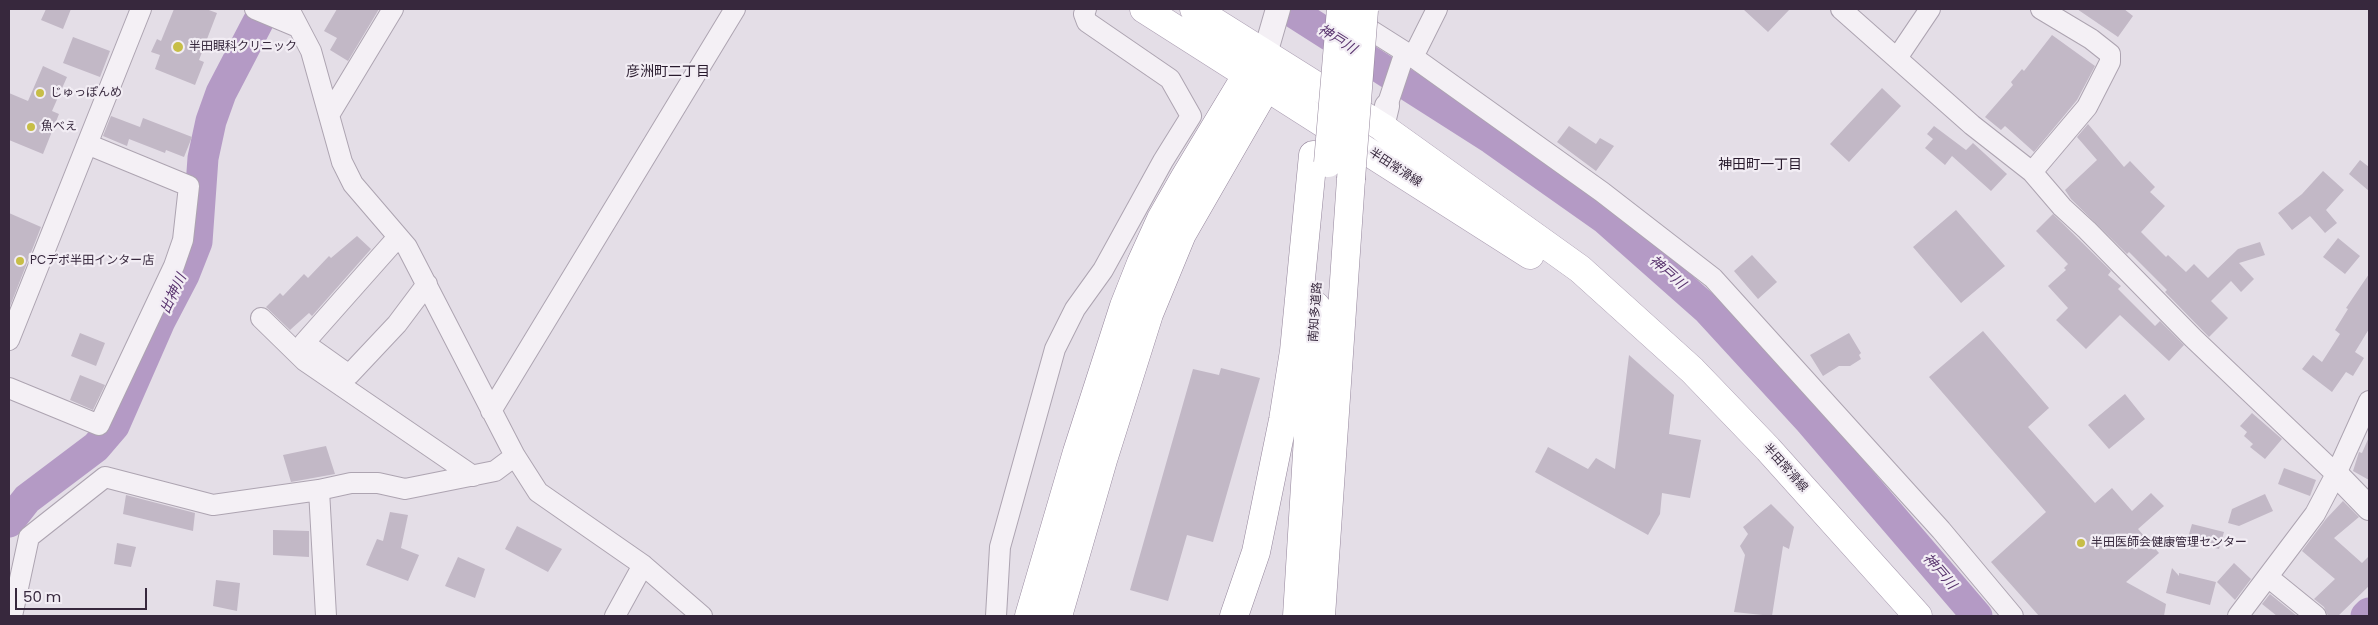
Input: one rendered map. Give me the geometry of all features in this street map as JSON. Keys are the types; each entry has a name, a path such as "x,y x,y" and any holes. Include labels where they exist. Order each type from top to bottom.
{"main road":[{"name":"半田常滑線","path":"1144,9 1645,328"},
{"name":"半田常滑線","path":"1194,9 1268,44 1384,117 1580,269 1692,370 1768,448 1918,616"},
{"path":"1234,616 1256,552 1283,420 1294,351 1321,159 1326,9"},
{"name":"南知多道路","path":"1297,616 1317,288 1321,159 1357,9"},
{"name":"南知多道路","path":"1321,616 1351,179 1357,9"},
{"path":"1058,616 1103,460 1149,314 1164,274 1202,199 1248,124 1256,82 1268,44"},
{"path":"1029,616 1080,443 1124,306 1141,263 1161,219 1256,82"},
{"path":"1323,578 1333,595 1333,616"},
{"path":"1066,588 1068,616"}],"street":[{"path":"9,340 141,9"},
{"path":"255,9 298,27"},
{"path":"289,9 311,51 342,162 353,184 407,246 515,456 538,492 643,565 702,616"},
{"path":"328,115 393,9"},
{"path":"491,410 735,9"},
{"path":"996,616 1000,547 1055,349 1075,309 1103,270 1163,160 1191,116 1170,79 1087,22 1084,14 1086,9"},
{"path":"1268,44 1278,9"},
{"path":"1336,9 1602,192 1713,278 1941,530 2013,616"},
{"path":"1384,117 1406,57 1437,9"},
{"path":"1841,9 1972,125 2032,172 2062,207 2193,338 2336,474 2369,508"},
{"path":"1897,58 1930,9"},
{"path":"2032,172 2087,107 2110,62 2110,54 2054,12"},
{"path":"9,388 99,425 174,266 183,240 189,186 87,144"},
{"path":"398,237 304,343 349,376 397,324 428,284"},
{"path":"261,318 306,361 473,476"},
{"path":"2238,616 2315,514 2336,474 2369,402"},
{"path":"12,616 28,538 105,477 213,505 319,490 351,483 378,483 405,489 495,471 515,456"},
{"path":"319,490 326,616"},
{"path":"615,616 643,565"},
{"path":"2268,577 2316,616"}],"building":[{"path":"46,9 71,9 63,29 41,20"},
{"name":"半田眼科クリニック","path":"174,9 206,9 217,13 199,60 204,62 195,85 155,69 160,55 151,52 157,39 161,41"},
{"path":"337,9 379,9 348,61 330,50 337,38 324,31"},
{"path":"1743,9 1790,9 1768,32"},
{"path":"2077,9 2124,9 2133,16 2118,37"},
{"path":"2052,35 2095,66 2077,100 2034,152 2005,126 2001,130 1985,117 2013,85 2011,82 2022,69 2024,71"},
{"path":"73,37 110,51 100,77 63,63"},
{"name":"魚べえ","path":"43,66 67,77 52,111 59,114 43,154 9,140 9,93 28,101"},
{"path":"1882,88 1901,106 1849,162 1830,144"},
{"path":"111,116 140,127 143,118 192,137 184,157 166,150 165,153 129,139 127,146 103,136"},
{"path":"2088,124 2124,167 2130,161 2155,187 2150,192 2165,206 2141,232 2166,257 2168,255 2186,272 2194,264 2208,278 2238,249 2260,242 2265,255 2239,263 2254,279 2241,292 2231,281 2211,301 2228,318 2209,337 2165,292 2167,290 2129,252 2127,254 2071,199 2065,190 2097,160 2077,137"},
{"path":"1569,126 1596,144 1600,138 1614,146 1596,171 1557,142"},
{"path":"1934,126 1966,150 1973,143 2007,174 1991,191 1952,156 1945,165 1925,148 1933,139 1927,134"},
{"path":"2360,160 2369,167 2369,191 2349,174"},
{"path":"2323,171 2344,190 2326,210 2337,223 2325,233 2310,216 2292,230 2278,213 2302,194"},
{"path":"1956,210 2005,266 1961,303 1913,247"},
{"name":"PCデポ半田インター店","path":"9,213 41,227 9,309"},
{"path":"2053,214 2111,271 2108,275 2121,286 2118,289 2155,326 2160,321 2184,345 2169,361 2120,315 2086,349 2056,320 2068,308 2048,286 2066,270 2064,268 2068,264 2036,231"},
{"path":"357,236 371,249 312,316 309,313 290,330 266,307 280,293 283,296 304,274 308,278 329,256 331,258"},
{"path":"2338,238 2360,256 2345,274 2323,257"},
{"path":"1752,255 1777,282 1758,299 1734,271"},
{"path":"2369,274 2369,329 2355,352 2364,358 2353,376 2346,372 2332,392 2302,369 2313,355 2322,362 2340,334 2335,330 2348,309 2346,308"},
{"path":"1983,331 2049,408 2028,427 2095,503 2112,488 2132,511 2151,493 2164,506 2138,529 2159,553 2126,582 2166,604 2164,616 2039,616 1991,562 2046,512 1929,377"},
{"path":"80,333 105,343 96,366 71,356"},
{"path":"1849,333 1861,353 1859,355 1861,359 1850,366 1839,366 1823,376 1810,355"},
{"path":"1629,355 1674,395 1669,434 1701,440 1690,498 1662,493 1660,514 1648,535 1535,472 1548,447 1588,469 1596,458 1615,469"},
{"path":"1221,368 1260,378 1213,542 1187,535 1168,601 1130,590 1193,369 1219,375"},
{"path":"80,375 105,385 93,410 70,400"},
{"path":"2125,394 2145,419 2109,449 2088,425"},
{"path":"2252,413 2282,439 2265,459 2250,447 2253,444 2244,436 2247,432 2240,426"},
{"path":"2369,437 2369,480 2353,471 2359,452 2362,453"},
{"path":"326,446 335,474 291,482 283,455"},
{"path":"2284,468 2316,480 2310,496 2278,484"},
{"path":"2265,494 2273,511 2239,526 2228,523 2232,509"},
{"path":"126,495 195,513 193,531 123,514"},
{"path":"2343,501 2359,517 2334,538 2362,563 2369,556 2369,586 2338,616 2328,616 2324,607 2314,599 2335,579 2302,551 2326,519"},
{"path":"1771,504 1794,527 1789,549 1783,546 1772,616 1734,612 1745,555 1740,546 1748,534 1743,527"},
{"path":"390,512 408,515 401,548 419,555 408,581 366,565 377,539 383,541"},
{"path":"2192,524 2224,532 2219,549 2187,541"},
{"path":"517,526 562,549 548,572 505,549"},
{"path":"273,530 309,531 309,557 273,555"},
{"path":"117,543 136,547 131,567 114,564"},
{"path":"458,557 485,569 475,598 445,586"},
{"path":"2234,563 2251,579 2235,600 2217,582"},
{"path":"2172,568 2179,576 2179,573 2216,582 2210,605 2166,593"},
{"path":"216,580 240,583 237,611 213,606"},
{"path":"2270,594 2297,616 2277,616 2262,604"}],"waterway":[{"name":"神戸川","path":"1288,9 1492,139 1604,218 1708,310 1808,419 1977,616"},
{"name":"出神川","path":"9,522 27,499 96,447 114,426 160,321 184,275 197,242 203,158 211,121 221,93 258,22"},
{"path":"2366,616 2369,613"}],"place":[{"name":"半田眼科クリニック","path":"178,47"},
{"name":"じゅっぽんめ","path":"40,93"},
{"name":"魚べえ","path":"31,127"},
{"name":"PCデポ半田インター店","path":"20,261"},
{"name":"半田医師会健康管理センター","path":"2081,543"}],"district":[{"name":"彦洲町二丁目","path":"668,72"},
{"name":"神田町一丁目","path":"1760,165"}]}
